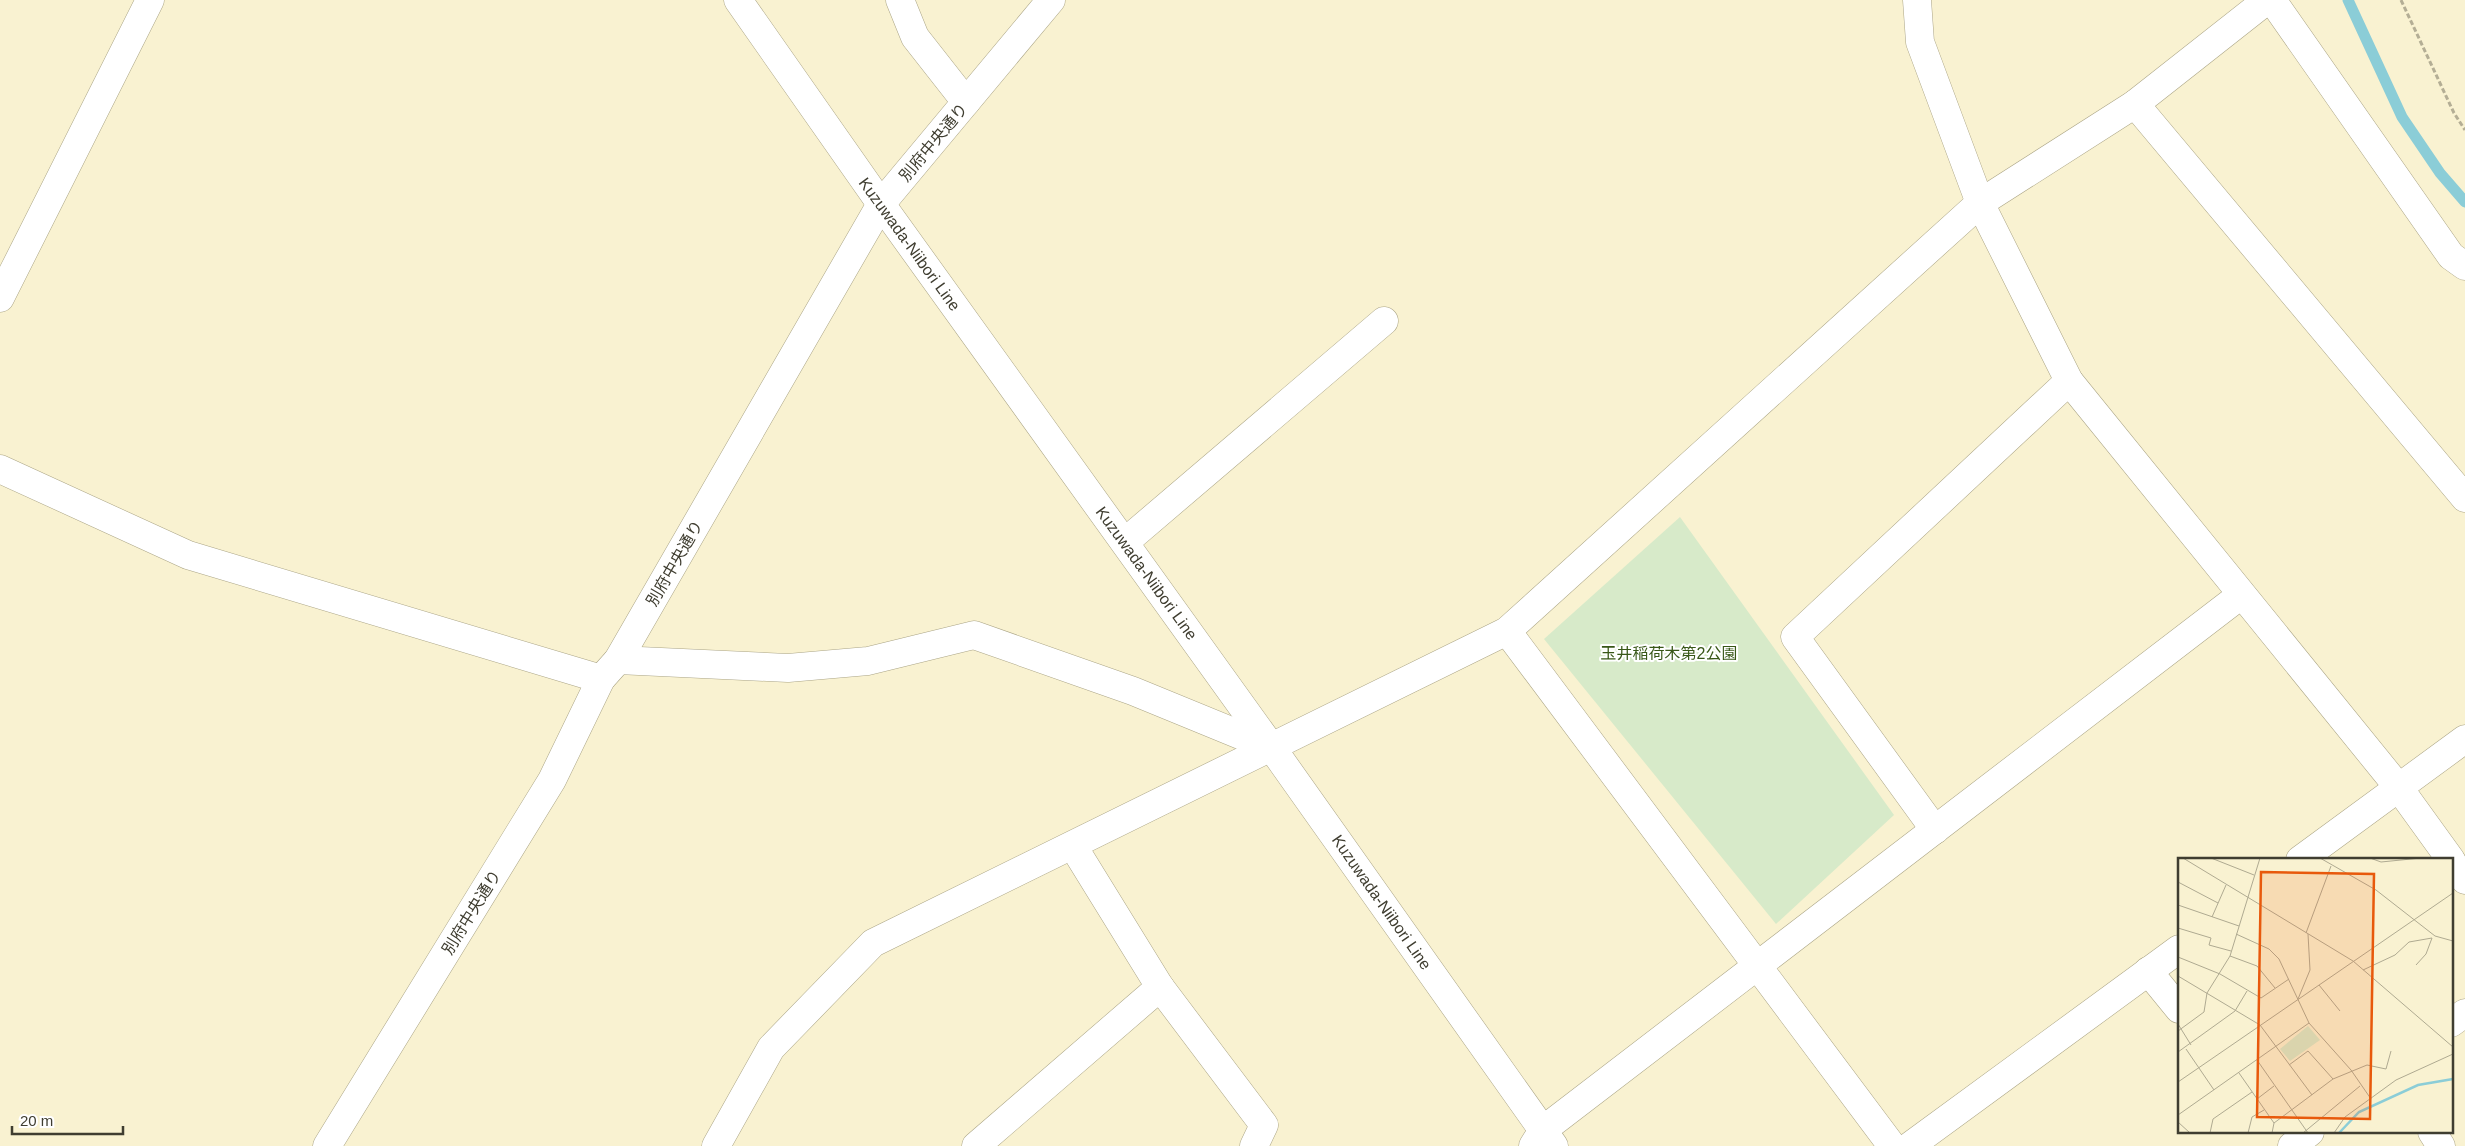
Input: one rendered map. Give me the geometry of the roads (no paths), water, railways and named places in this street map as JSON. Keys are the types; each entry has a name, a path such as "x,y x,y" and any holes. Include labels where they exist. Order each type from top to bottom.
{"street":[{"path":"0,298 150,0"},
{"name":"Kuzuwada-Niibori Line","path":"738,0 881,204 1272,748 1543,1141"},
{"path":"900,0 915,37 966,102"},
{"name":"別府中央通り","path":"327,1146 552,780 609,669 881,204 1051,0"},
{"path":"1916,0 1920,42 1980,204 2069,381 2398,788 2450,858"},
{"path":"716,1146 771,1048 873,943 1272,748 1507,630 1980,204 2135,104 2267,0"},
{"path":"2272,0 2451,256 2465,266"},
{"path":"2135,104 2465,498"},
{"path":"1125,542 1384,321"},
{"path":"1935,830 1795,638 2069,381"},
{"path":"0,469 188,555 609,669 788,668 868,661 974,635 1133,691 1272,748"},
{"path":"1543,1141 1759,965 2241,595"},
{"path":"1507,630 1759,965 1892,1146"},
{"path":"2303,858 2465,739"},
{"path":"1073,846 1160,987 1264,1126 1254,1146"},
{"path":"2452,861 2465,880"},
{"path":"1910,1146 2178,950"},
{"path":"2148,971 2178,1008"},
{"path":"976,1146 1160,987"},
{"path":"2452,1022 2465,1013"},
{"path":"2280,1134 2290,1146 2307,1134"},
{"path":"2433,1134 2441,1146"}],"waterway":[{"path":"2348,0 2402,117 2440,173 2465,202"}],"park label":[{"name":"玉井稲荷木第2公園","path":"1669,653"}]}
